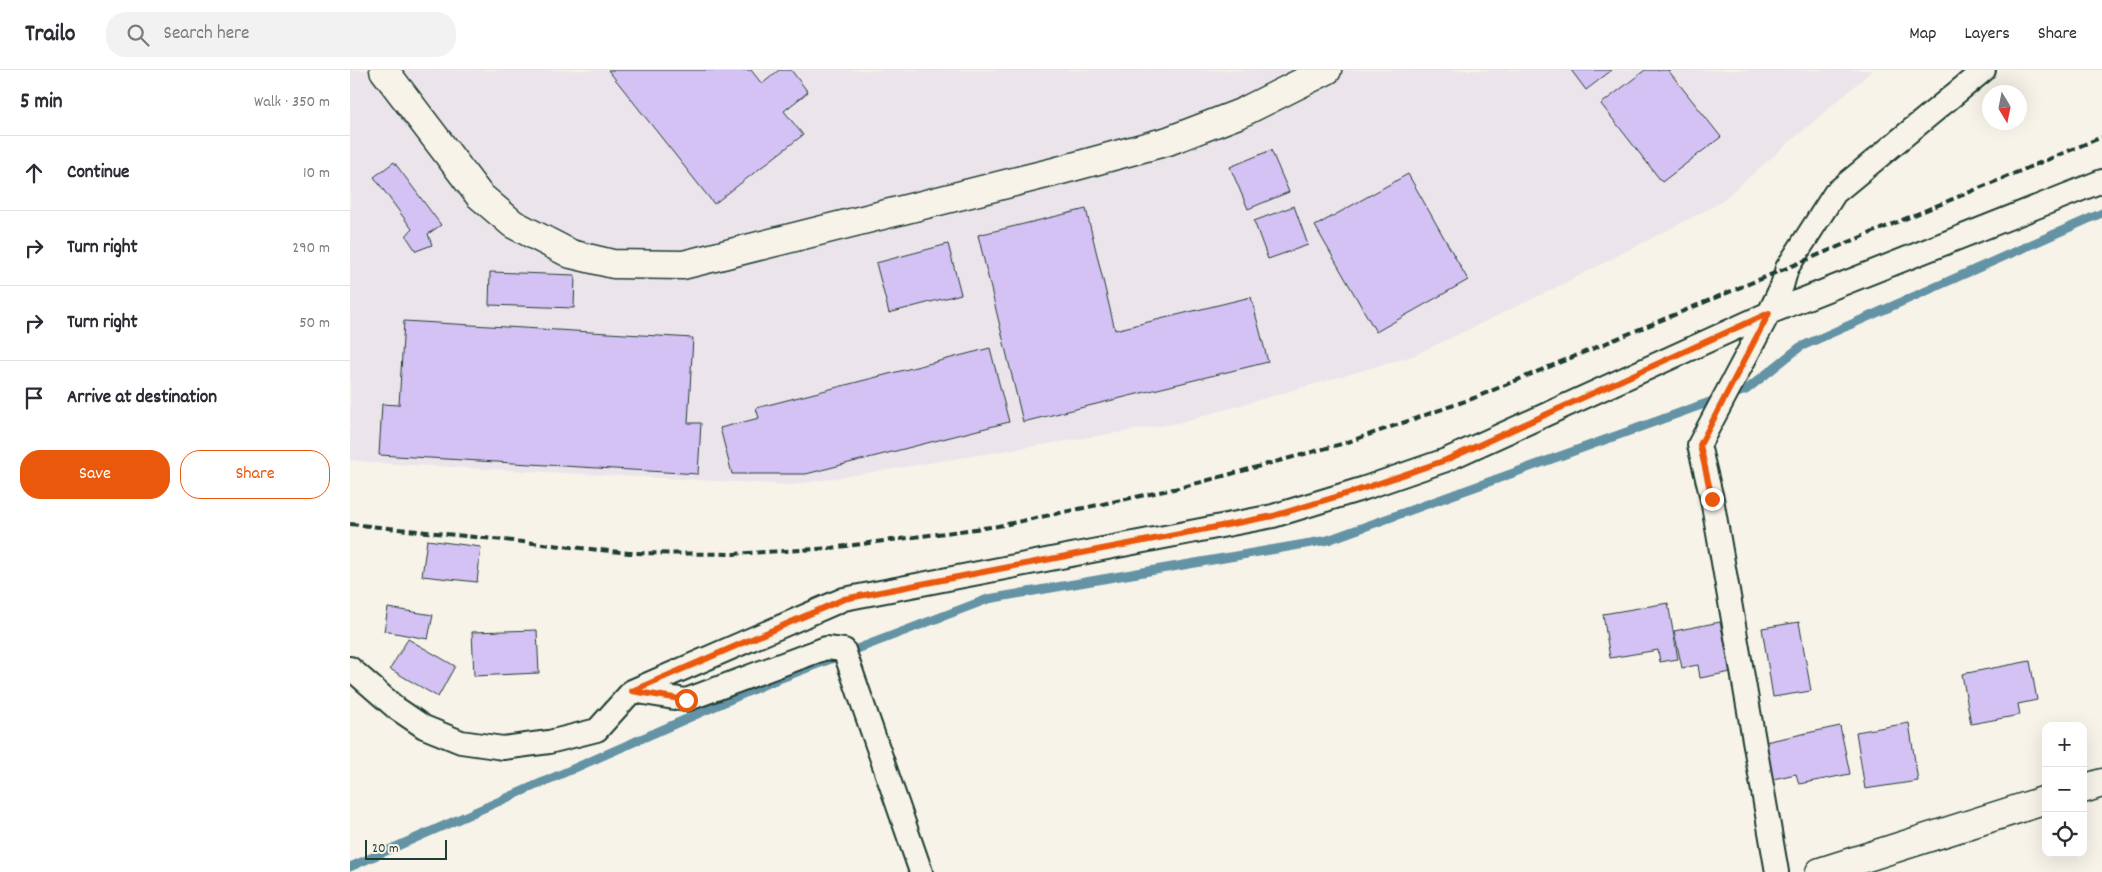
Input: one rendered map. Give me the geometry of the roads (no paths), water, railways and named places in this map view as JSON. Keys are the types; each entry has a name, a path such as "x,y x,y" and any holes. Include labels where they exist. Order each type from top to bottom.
{"street":[{"path":"384,70 478,196 513,224 571,254 613,264 683,264 1045,174 1168,140 1241,113 1326,70"},
{"path":"1777,872 1712,499 1700,445 1769,313 1782,286 1787,268 1835,193 1984,70"},
{"path":"350,668 396,708 424,727 461,742 502,748 548,742 597,730 632,691 844,599 1273,516 1365,488 1446,460 1769,313 2102,180"},
{"path":"632,691 686,700 826,648 844,650 921,872"},
{"path":"2087,787 2102,782"},
{"path":"1820,872 2042,801"}],"waterway":[{"path":"1731,395 1746,390 1800,347 2102,213"},
{"path":"350,867 768,683 988,599 1328,540 1718,399"}],"railway":[{"path":"350,524 629,553 734,554 831,548 998,526 1183,487 1345,443 1474,398 2102,137"}]}
